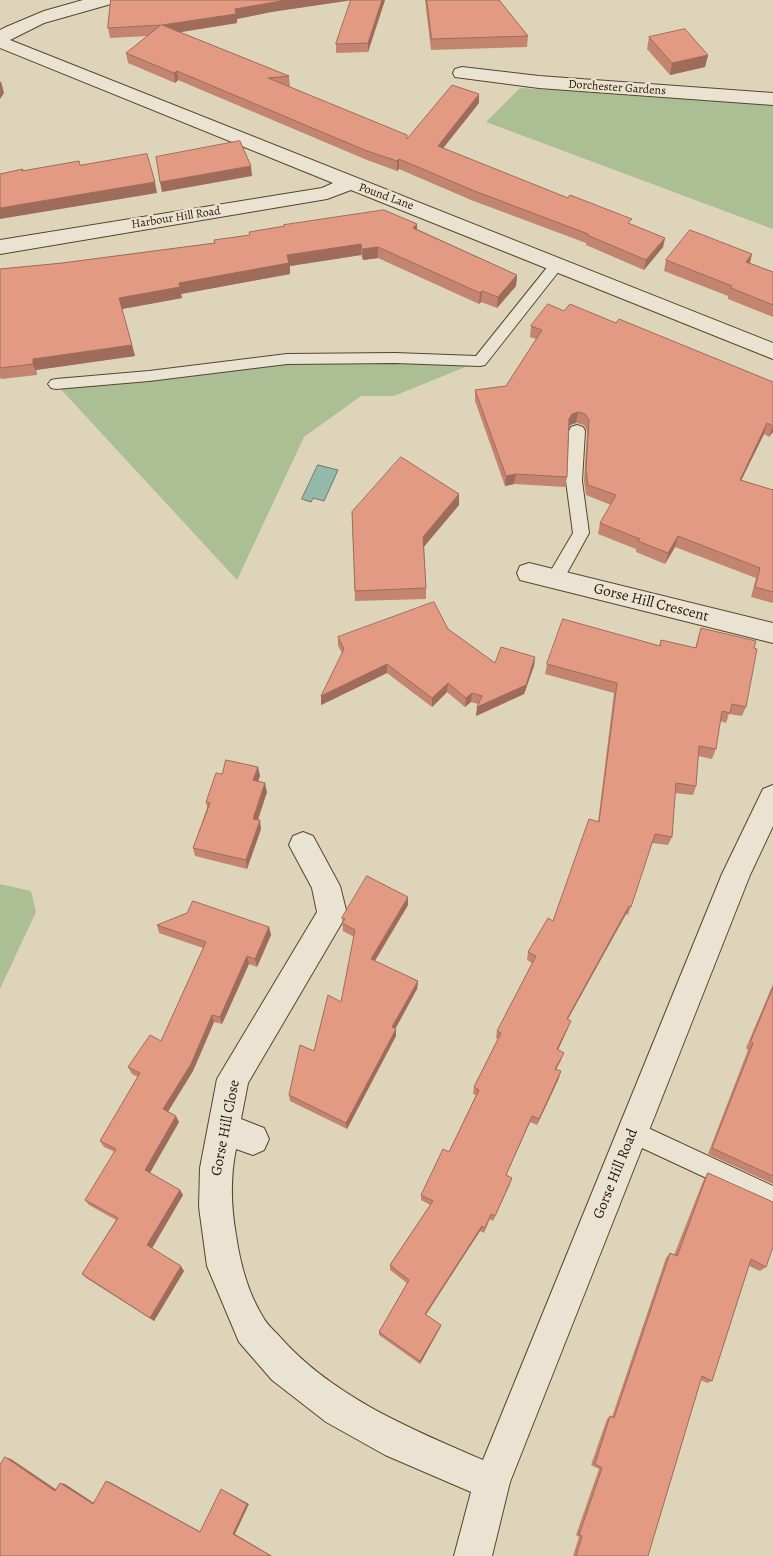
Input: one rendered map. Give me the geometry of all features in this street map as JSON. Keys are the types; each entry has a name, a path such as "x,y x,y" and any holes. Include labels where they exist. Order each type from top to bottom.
{"street":[{"path":"0,40 16,28 56,12 105,0"},
{"name":"Pound Lane","path":"0,40 170,108 349,183 558,263 773,351"},
{"name":"Dorchester Gardens","path":"462,73 539,82 773,98"},
{"name":"Harbour Hill Road","path":"0,247 327,193 349,183"},
{"name":"Gorse Hill Crescent","path":"528,573 773,633"},
{"name":"Gorse Hill Road","path":"473,1556 492,1482 736,874 773,797"},
{"name":"Gorse Hill Close","path":"303,845 326,886 332,914 233,1079 238,1134 216,1168 215,1207 224,1266 251,1330 284,1368 339,1409 398,1442 492,1482"}],"lane":[{"path":"56,384 149,376 287,359 395,358 480,361 558,263"},
{"path":"555,579 581,532 574,481 577,459 577,431"},
{"path":"633,1132 773,1198"}],"shaded area":[{"path":"520,88 773,102 773,229 486,122"},
{"path":"287,359 480,361 394,396 361,396 304,437 237,580 56,384"},
{"path":"318,465 338,470 324,501 313,498 311,502 302,499"},
{"path":"0,884 31,891 36,912 0,989"}],"building":[{"path":"111,0 287,0 235,9 236,14 162,25 289,76 268,78 407,135 407,139 452,85 479,94 438,146 568,198 570,195 632,219 628,223 665,238 646,260 588,234 472,190 399,159 397,161 367,151 177,71 174,73 126,53 161,25 108,28"},
{"path":"351,0 382,0 368,43 336,44"},
{"path":"427,0 499,0 528,36 432,39"},
{"path":"685,29 708,55 672,63 649,37"},
{"path":"240,141 251,166 160,182 156,157"},
{"path":"147,154 155,182 0,208 0,174 79,161 80,165"},
{"path":"384,210 417,224 413,228 517,275 498,297 482,291 480,293 378,247 362,249 361,244 287,255 289,263 179,283 180,287 119,298 132,345 33,359 33,364 0,368 0,269 215,243 214,240 250,235 249,232 284,225"},
{"path":"690,230 752,254 746,262 773,272 773,305 731,288 732,286 666,260"},
{"path":"548,304 564,311 570,304 616,323 619,319 773,382 773,426 767,423 740,480 773,490 773,592 755,587 760,568 678,536 668,553 638,541 640,539 600,523 616,495 588,485 586,470 589,420 585,414 578,412 572,414 569,419 567,477 516,474 506,476 475,390 506,386 542,330 531,326"},
{"path":"401,457 459,494 423,537 426,588 355,591 352,512"},
{"path":"434,602 448,629 495,663 501,647 535,657 526,685 477,707 482,696 472,693 466,698 448,683 432,698 387,664 321,696 344,649 338,637"},
{"path":"563,619 660,646 661,640 696,648 701,628 756,641 754,648 757,649 746,707 732,704 730,713 722,711 716,749 699,746 696,786 676,783 672,837 655,834 631,907 629,906 567,1019 571,1021 557,1049 564,1053 555,1069 561,1071 539,1119 532,1116 506,1175 512,1178 495,1216 491,1214 485,1228 482,1226 425,1314 441,1325 420,1361 379,1332 409,1280 390,1265 433,1201 421,1195 443,1149 449,1152 479,1090 474,1087 501,1033 497,1031 536,956 528,952 548,918 553,921 589,819 599,822 617,683 547,664"},
{"path":"226,760 258,767 253,780 265,783 253,819 260,820 246,860 193,848 210,803 206,802 216,773 222,774"},
{"path":"367,876 408,897 371,959 418,981 392,1027 396,1029 346,1123 289,1095 300,1045 314,1051 328,995 341,1002 355,930 342,923 345,919 342,918"},
{"path":"193,901 269,927 255,959 247,956 220,1017 212,1015 191,1064 163,1109 176,1116 145,1170 180,1190 147,1245 181,1266 150,1318 82,1274 118,1218 85,1200 116,1149 100,1141 140,1073 128,1067 150,1035 161,1041 206,942 157,925 187,913"},
{"path":"773,988 773,1176 712,1148 753,1043 751,1041"},
{"path":"708,1173 773,1202 773,1247 766,1267 751,1259 712,1381 702,1376 648,1556 576,1556 582,1536 579,1535 602,1468 595,1464 610,1416 614,1418 670,1253 677,1256"},
{"path":"5,1457 55,1491 60,1483 93,1504 106,1481 200,1532 221,1489 247,1504 233,1534 271,1556 0,1556 0,1465"}]}
